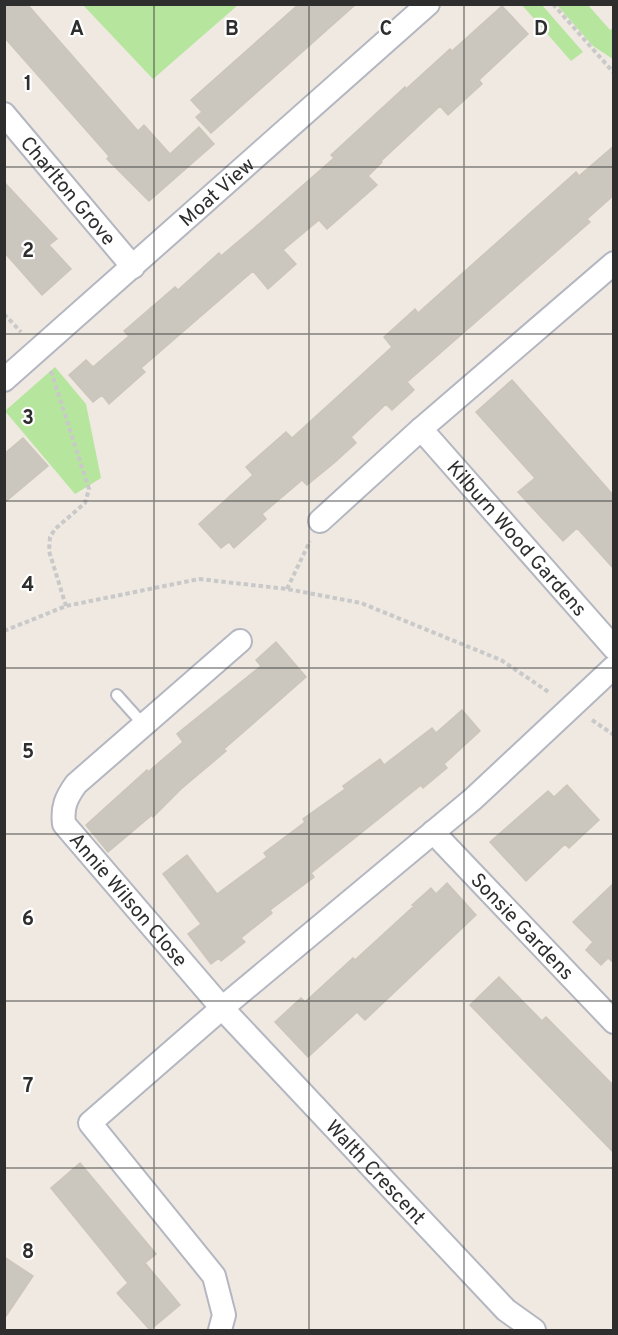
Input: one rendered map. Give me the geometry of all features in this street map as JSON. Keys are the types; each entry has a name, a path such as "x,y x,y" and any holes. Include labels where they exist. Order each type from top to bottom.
{"street":[{"name":"Moat View","path":"4,380 421,7"},
{"name":"Charlton Grove","path":"4,114 133,267"},
{"path":"320,521 421,429 614,263"},
{"name":"Kilburn Wood Gardens","path":"421,429 614,648"},
{"name":"Annie Wilson Close","path":"222,1008 64,824 63,810 67,796 75,784 240,641"},
{"path":"220,1330 224,1315 214,1276 90,1123 222,1008 473,799 614,667"},
{"name":"Sonsie Gardens","path":"433,832 614,1022"},
{"name":"Walth Crescent","path":"222,1008 506,1310 534,1330"}],"lane":[{"path":"117,695 143,724"}],"path":[{"path":"553,4 614,73"},
{"path":"38,351 53,372 89,489 85,503 55,529 50,537 49,551 66,606"},
{"path":"287,589 320,521"},
{"path":"4,631 66,606 199,579 287,589 372,607 501,660 614,735"}],"green space":[{"path":"83,5 238,5 153,79"},
{"path":"522,5 542,5 583,52 571,61"},
{"path":"557,5 588,5 610,30 613,28 613,59 593,46"},
{"path":"55,367 86,404 101,478 75,494 5,411"}],"building":[{"path":"4,4 27,4 138,131 144,125 170,154 199,127 214,144 149,201 107,159 109,156 4,37"},
{"path":"299,4 356,4 211,133 196,117 202,112 191,100"},
{"path":"502,6 528,34 479,80 482,84 448,115 440,106 381,161 368,176 377,185 327,229 319,220 283,250 296,264 268,289 253,271 141,368 145,372 109,404 102,395 93,402 69,375 86,360 93,367 129,336 124,331 175,287 178,290 219,253 221,256 260,223 334,158 331,155 405,87 406,89 450,49 452,51"},
{"path":"614,146 614,195 587,219 590,222 407,382 414,390 392,410 386,404 351,437 356,443 334,463 307,485 302,480 262,514 266,519 234,548 229,542 221,548 199,524 253,475 246,467 286,432 292,438 392,347 384,337 415,309 418,313 576,172 579,176"},
{"path":"4,182 57,239 49,245 71,269 42,295 4,252"},
{"path":"512,380 614,496 614,569 577,528 563,541 518,492 535,478 476,412"},
{"path":"23,438 48,466 4,503 4,454"},
{"path":"276,642 306,677 224,749 226,751 181,789 153,817 152,815 108,852 86,825 147,770 148,772 183,742 177,734 261,666 256,660"},
{"path":"462,710 480,731 444,764 447,768 423,788 421,785 311,873 314,877 270,910 272,913 241,938 245,942 221,961 219,958 211,964 188,934 201,924 163,874 187,855 217,894 267,857 264,853 305,822 303,819 345,789 343,786 380,759 384,765 432,728 436,733"},
{"path":"567,785 599,820 569,848 565,844 526,881 490,842 548,791 554,797"},
{"path":"447,883 476,915 365,1020 357,1012 308,1057 275,1022 301,998 305,1002 353,958 355,960 431,888 436,894"},
{"path":"614,883 614,963 608,958 601,965 586,950 593,942 573,922"},
{"path":"499,977 542,1021 546,1017 614,1086 614,1153 470,1005"},
{"path":"80,1163 156,1254 145,1263 180,1305 150,1330 117,1293 128,1283 51,1188"},
{"path":"4,1257 33,1276 4,1319"}]}
